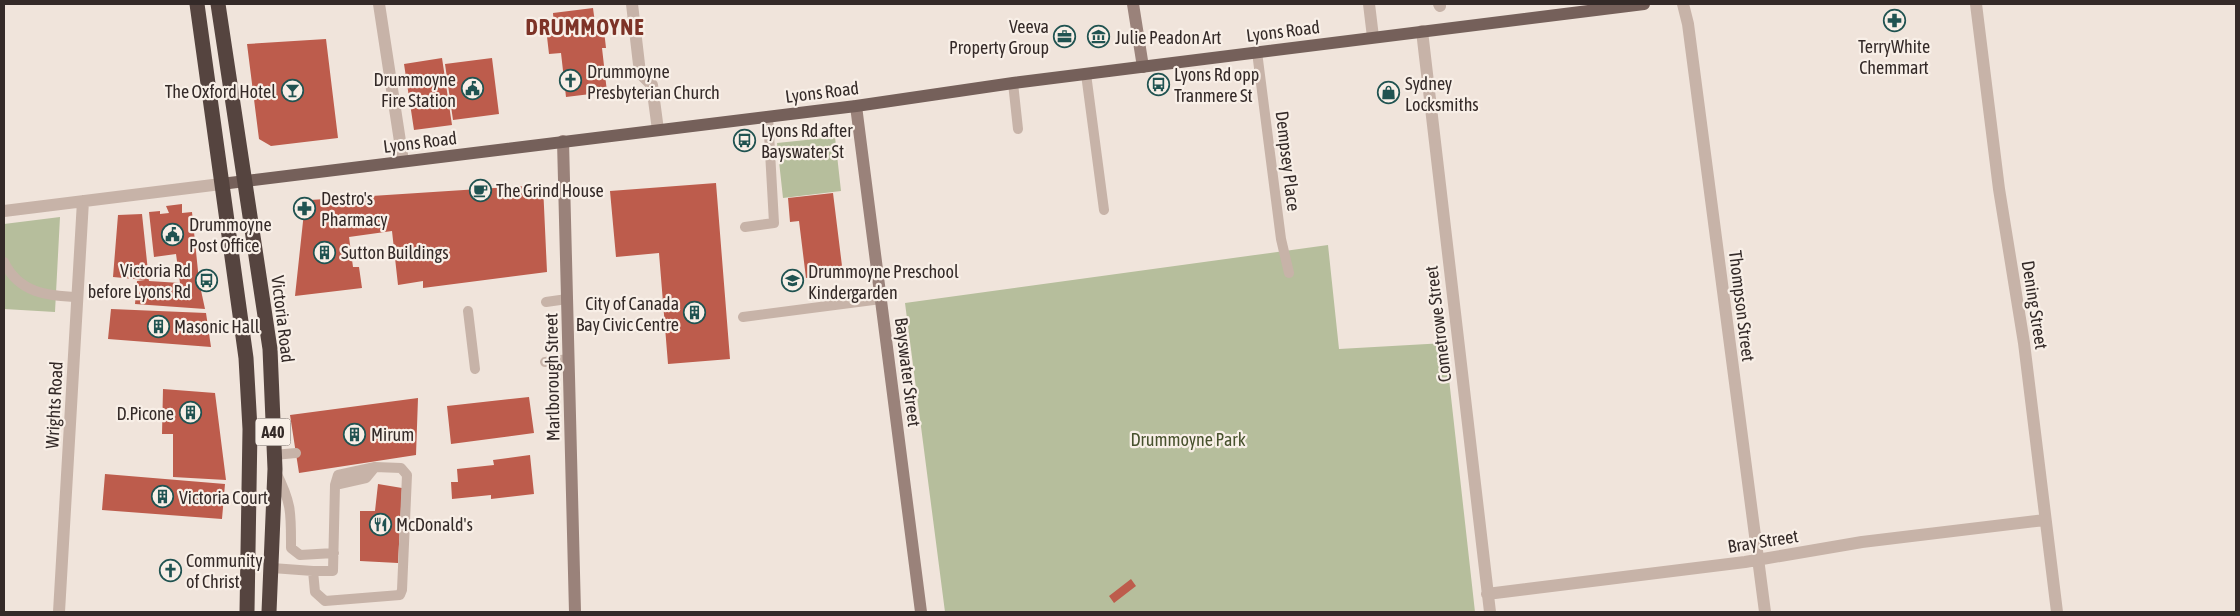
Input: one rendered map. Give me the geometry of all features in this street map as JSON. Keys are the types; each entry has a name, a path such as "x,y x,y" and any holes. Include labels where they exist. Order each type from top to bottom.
{"highway":[{"name":"A40","path":"197,4 246,358 250,420 248,612"},
{"name":"Victoria Road","path":"218,4 270,350 274,462 272,568 269,612"}],"main road":[{"name":"Lyons Road","path":"221,184 856,106 1013,83 1644,4"}],"street":[{"path":"379,4 403,161"},
{"path":"632,4 640,73 652,85 658,130"},
{"path":"1134,4 1143,67"},
{"path":"1369,4 1373,37"},
{"name":"Thompson Street","path":"1683,4 1688,24 1765,612"},
{"name":"Dening Street","path":"1976,4 1999,189 2024,343 2057,612"},
{"name":"Cometrowe Street","path":"1422,31 1490,612"},
{"name":"Bayswater Street","path":"856,106 921,612"},
{"name":"Marlborough Street","path":"563,141 575,612"},
{"name":"Lyons Road","path":"4,211 221,184"},
{"name":"Wrights Road","path":"59,612 83,201"},
{"name":"Bray Street","path":"1487,594 1757,560 1862,542 2045,520"}],"lane":[{"name":"Dempsey Place","path":"1257,52 1281,239 1289,273"},
{"path":"1086,74 1104,210"},
{"path":"1013,83 1018,129"},
{"path":"745,227 774,223 768,116"},
{"path":"4,262 19,281 40,294 78,298"},
{"path":"546,302 567,299"},
{"path":"743,317 881,299"},
{"path":"468,311 475,369"},
{"path":"545,362 569,359"},
{"path":"296,453 274,462 291,508 291,548 300,555 334,553"},
{"path":"272,568 333,571 335,479 342,473 376,467 401,468 407,475 402,590 400,595 325,601 315,592 313,571"}],"green space":[{"path":"835,137 841,191 783,198 777,143"},
{"path":"60,217 55,312 4,309 4,224"},
{"name":"Drummoyne Park","path":"1328,245 1339,349 1445,343 1475,612 945,612 905,303"}],"building":[{"path":"593,8 595,23 603,22 606,48 602,48 607,92 566,97 561,53 549,54 546,28 554,27 553,13"},
{"name":"The Oxford Hotel","path":"326,39 338,138 271,146 259,139 247,44"},
{"path":"442,58 452,125 414,130 404,64"},
{"name":"Drummoyne Fire Station","path":"492,58 499,114 453,120 445,64"},
{"name":"City of Canada Bay Civic Centre","path":"716,183 730,359 668,364 659,253 616,257 610,191"},
{"path":"543,185 547,272 423,288 423,281 398,285 392,231 349,237 353,267 359,267 362,288 295,296 305,203 310,200"},
{"path":"833,193 843,274 806,278 799,221 790,222 788,198"},
{"path":"182,204 182,213 192,212 199,281 205,309 135,304 137,281 145,280 113,277 118,215 142,214 149,281 180,283 176,254 154,257 149,212 160,211 160,214 169,213 166,206"},
{"name":"Masonic Hall","path":"111,309 206,313 211,347 108,339"},
{"path":"163,389 215,393 226,480 173,477 173,434 162,434"},
{"path":"529,397 534,433 451,444 447,406"},
{"name":"Mirum","path":"418,398 416,455 299,473 290,415"},
{"path":"530,455 534,494 491,499 491,495 452,499 451,482 458,482 457,469 494,465 493,460"},
{"name":"Victoria Court","path":"105,474 225,484 222,519 102,510"},
{"name":"McDonald's","path":"378,484 402,488 398,563 360,561 360,511 375,511"},
{"path":"1131,579 1136,586 1114,603 1109,596"}],"place":[{"name":"TerryWhite Chemmart","path":"1894,21"},
{"name":"Veeva Property Group","path":"1065,36"},
{"name":"Julie Peadon Art","path":"1099,37"},
{"name":"Drummoyne Presbyterian Church","path":"571,81"},
{"name":"Lyons Rd opp Tranmere St","path":"1158,84"},
{"name":"Drummoyne Fire Station","path":"472,89"},
{"name":"The Oxford Hotel","path":"292,91"},
{"name":"Sydney Locksmiths","path":"1389,93"},
{"name":"Lyons Rd after Bayswater St","path":"745,140"},
{"name":"The Grind House","path":"480,190"},
{"name":"Destro's Pharmacy","path":"305,208"},
{"name":"Drummoyne Post Office","path":"173,234"},
{"name":"Sutton Buildings","path":"325,252"},
{"name":"Victoria Rd before Lyons Rd","path":"207,280"},
{"name":"Drummoyne Preschool Kindergarden","path":"792,281"},
{"name":"City of Canada Bay Civic Centre","path":"695,313"},
{"name":"Masonic Hall","path":"158,326"},
{"name":"D.Picone","path":"190,413"},
{"name":"Mirum","path":"355,434"},
{"name":"Victoria Court","path":"163,497"},
{"name":"McDonald's","path":"380,524"},
{"name":"Community of Christ","path":"170,570"}],"district":[{"name":"DRUMMOYNE","path":"585,27"}]}
